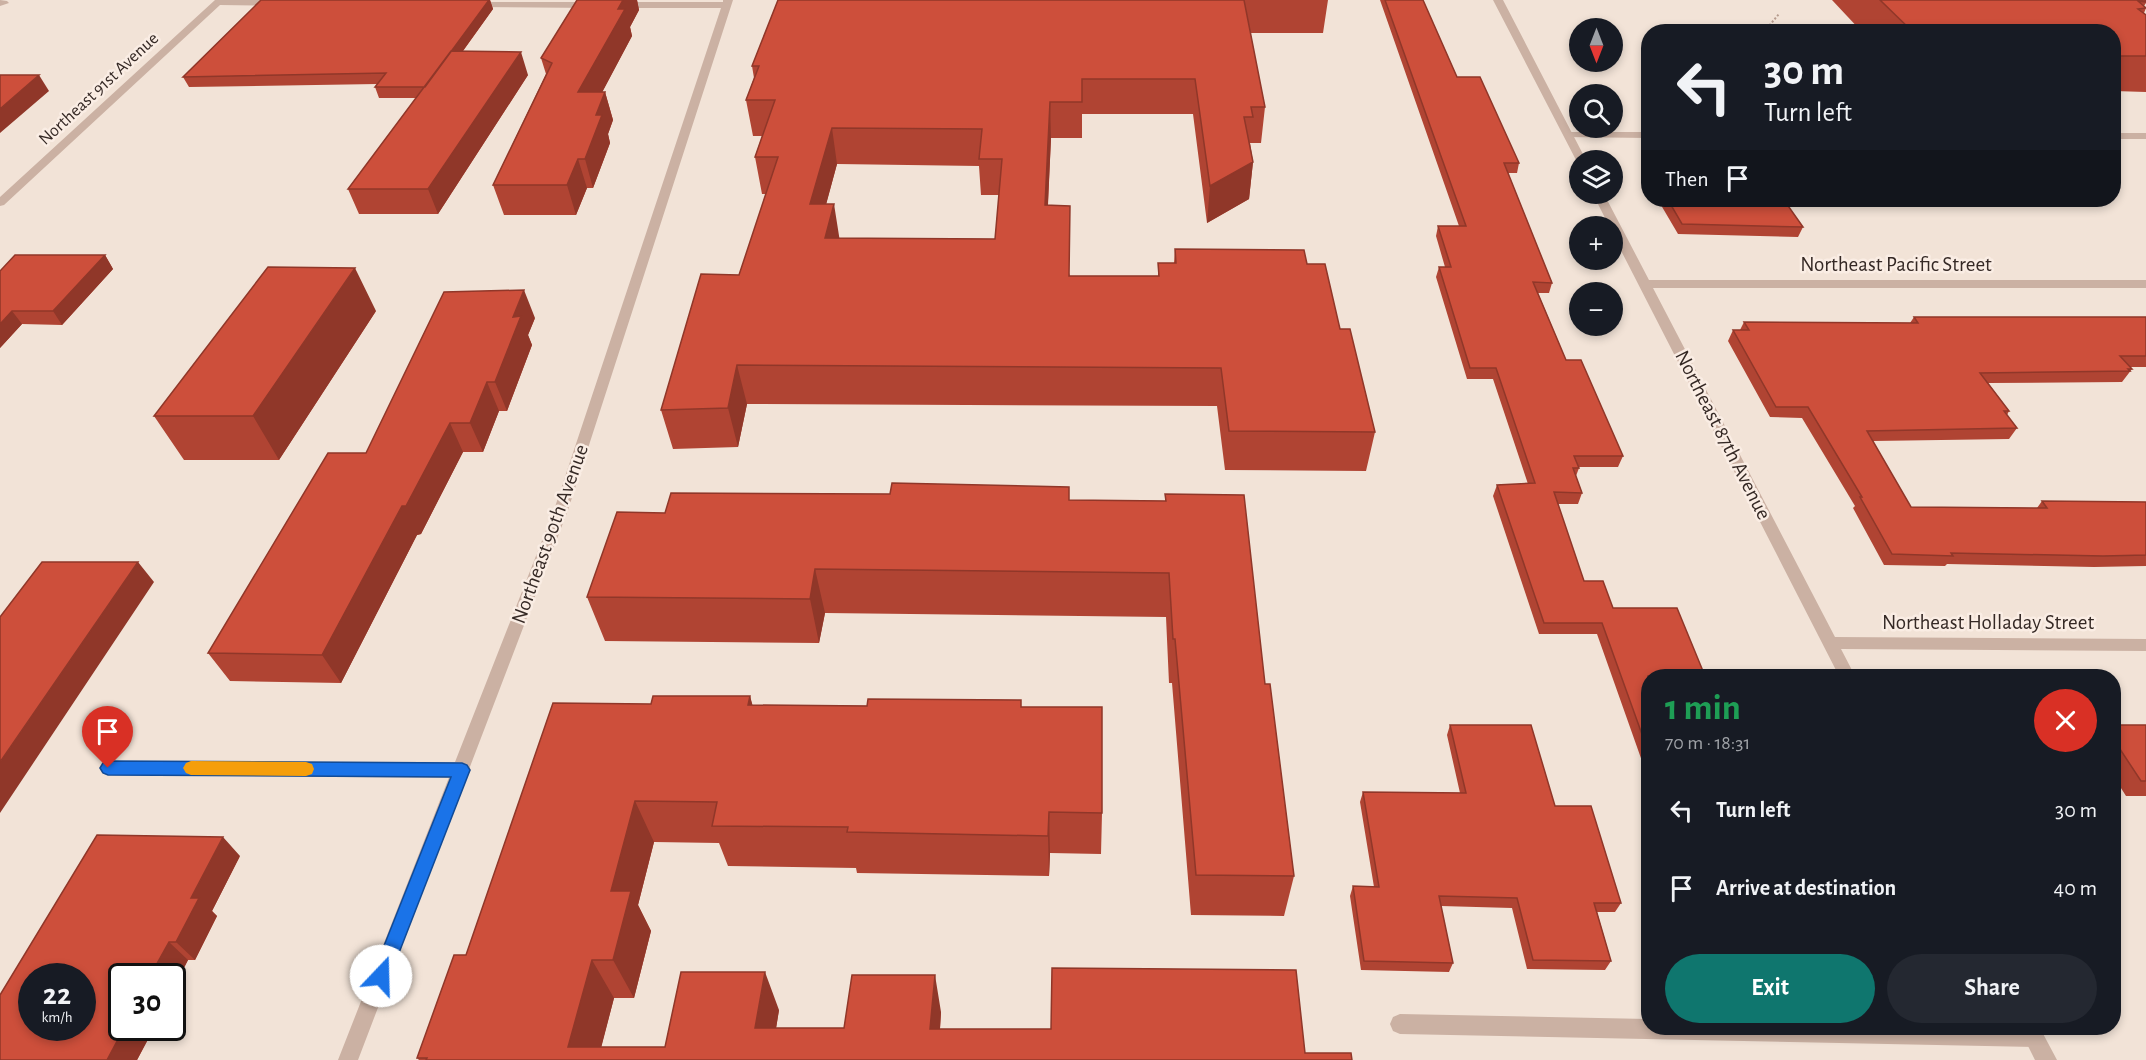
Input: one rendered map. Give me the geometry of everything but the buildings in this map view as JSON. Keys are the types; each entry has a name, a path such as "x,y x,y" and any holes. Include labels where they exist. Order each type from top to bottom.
{"street":[{"path":"1498,0 1569,135"},
{"path":"219,1 289,3"},
{"name":"Northeast 91st Avenue","path":"1,201 219,1"},
{"path":"466,4 727,3"},
{"name":"Northeast 90th Avenue","path":"348,1060 561,510 727,3"},
{"path":"1623,135 1641,135"},
{"path":"2121,136 2146,136"},
{"name":"Northeast 87th Avenue","path":"1603,204 1843,669"},
{"name":"Northeast Pacific Street","path":"1645,284 2146,284"},
{"name":"Northeast Holladay Street","path":"1830,644 2146,645"},
{"path":"108,768 462,770"},
{"path":"1400,1024 1641,1027"},
{"path":"2034,1035 2046,1060"}],"path":[{"path":"1771,24 1779,14"}],"slow traffic":[{"path":"191,768 306,769"}],"route":[{"path":"108,768 462,770 381,976"}]}
